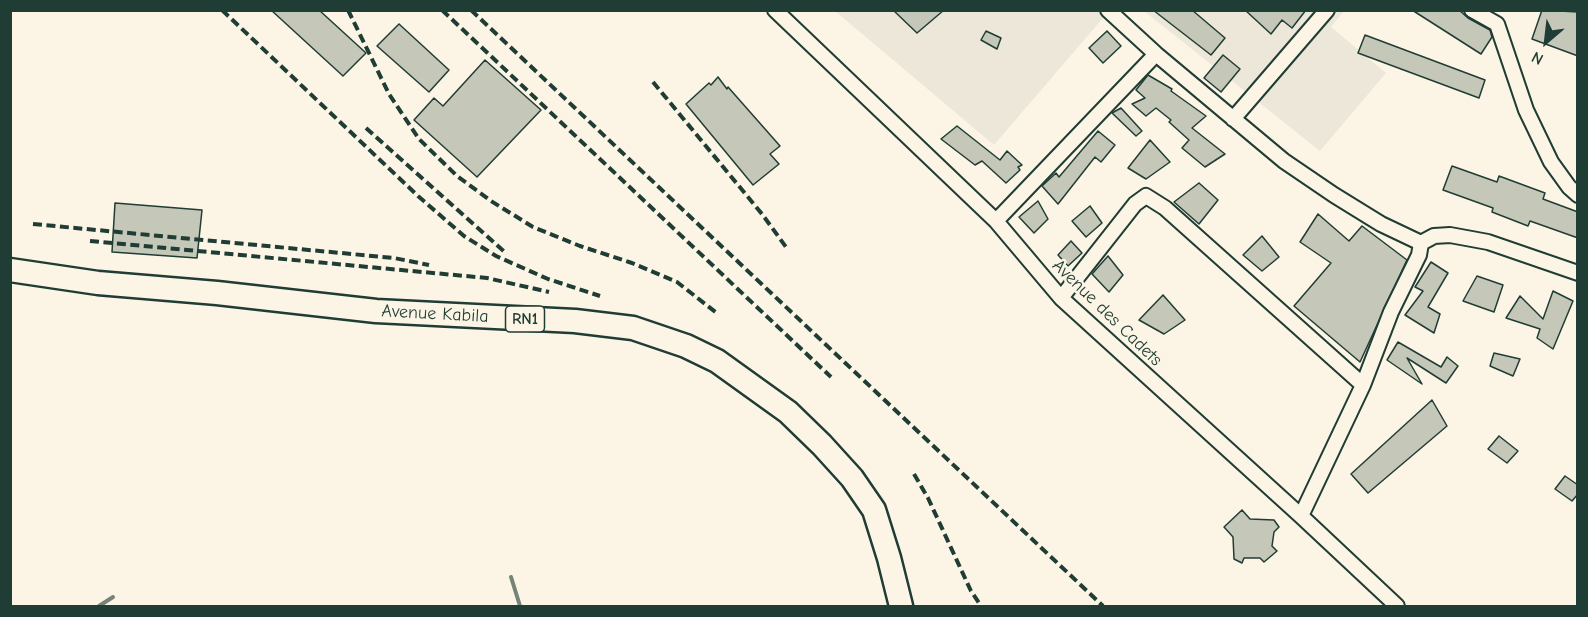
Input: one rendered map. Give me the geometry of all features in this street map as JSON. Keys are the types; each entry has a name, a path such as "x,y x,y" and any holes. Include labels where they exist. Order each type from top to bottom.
{"highway":[{"name":"Avenue Kabila","path":"10,270 98,283 217,293 376,311 575,321 633,328 686,346 717,361 788,412 852,478 874,510 890,558 901,606"}],"street":[{"name":"Avenue des Cadets","path":"775,10 996,220 1061,298 1397,606"},
{"path":"1108,10 1156,54 1284,161 1381,224 1421,243"},
{"path":"1233,119 1327,10"},
{"path":"1472,10 1497,24 1526,110 1551,162 1569,187 1578,195"},
{"path":"996,220 1156,54"},
{"path":"1061,298 1135,204 1146,196 1165,208 1363,385"},
{"path":"1421,243 1434,236 1450,235 1488,242 1578,273"},
{"path":"1301,516 1363,385 1391,312 1419,255 1421,243"}],"shaded area":[{"path":"835,11 1109,11 994,145"},
{"path":"1144,11 1344,11 1331,27 1386,73 1320,151"}],"building":[{"path":"271,10 319,10 366,53 343,76"},
{"path":"893,10 944,10 917,33"},
{"path":"1153,10 1192,10 1225,38 1211,55"},
{"path":"1245,10 1306,10 1292,28 1282,20 1271,34"},
{"path":"1412,10 1459,10 1468,18 1490,30 1492,37 1481,54"},
{"path":"1542,10 1578,12 1578,56 1532,39"},
{"path":"399,24 449,70 429,92 377,46"},
{"path":"986,31 1001,38 997,49 981,40"},
{"path":"1107,31 1121,46 1103,63 1089,48"},
{"path":"1365,35 1485,80 1479,98 1358,53"},
{"path":"1223,55 1240,69 1221,92 1204,78"},
{"path":"485,60 541,110 477,177 414,120 434,98 443,106"},
{"path":"1148,75 1172,89 1171,91 1206,116 1192,128 1225,154 1205,167 1182,148 1189,140 1169,122 1171,120 1156,108 1146,116 1132,104 1145,98 1136,90"},
{"path":"718,77 780,146 770,154 779,164 753,185 686,104"},
{"path":"1121,108 1142,131 1136,136 1112,113"},
{"path":"957,126 1000,160 1007,151 1022,165 1018,167 1020,170 1006,183 982,161 975,165 941,139"},
{"path":"1098,131 1115,145 1101,162 1095,157 1058,204 1042,186 1056,173 1059,177"},
{"path":"1150,140 1170,162 1146,179 1128,168"},
{"path":"1452,166 1497,182 1499,176 1545,193 1543,199 1578,212 1578,238 1530,221 1528,226 1492,212 1493,208 1443,190"},
{"path":"1199,183 1218,200 1199,224 1174,202"},
{"path":"1038,201 1048,219 1034,233 1019,217"},
{"path":"115,203 202,210 197,258 112,252"},
{"path":"1090,206 1102,223 1086,237 1072,221"},
{"path":"1318,214 1349,241 1362,226 1407,260 1360,362 1294,306 1331,263 1300,242"},
{"path":"1262,236 1279,257 1262,271 1243,255"},
{"path":"1071,241 1082,253 1068,266 1058,255"},
{"path":"1108,256 1123,275 1109,292 1092,274"},
{"path":"1431,262 1448,273 1428,307 1440,314 1434,333 1405,315 1423,291 1415,287"},
{"path":"1477,276 1503,285 1494,312 1463,301"},
{"path":"1553,291 1573,301 1553,349 1537,338 1540,329 1506,318 1520,296 1543,319"},
{"path":"1163,295 1185,320 1164,334 1139,320"},
{"path":"1398,342 1441,367 1447,357 1458,366 1446,383 1407,358 1422,384 1387,360"},
{"path":"1494,353 1520,359 1513,376 1490,366"},
{"path":"1432,400 1447,426 1368,493 1351,474"},
{"path":"1499,436 1518,451 1507,463 1488,449"},
{"path":"1565,476 1578,485 1578,494 1572,501 1555,489"},
{"path":"1242,510 1250,519 1274,520 1279,527 1274,532 1272,546 1277,551 1264,562 1260,558 1244,558 1242,563 1234,559 1233,537 1224,527"}],"waterway":[{"path":"511,577 520,606"},
{"path":"99,606 113,597"}],"railway":[{"path":"222,10 418,196 464,236 496,256 548,279 600,296"},
{"path":"348,10 389,94 419,139 457,176 491,201 533,227 677,282 718,314"},
{"path":"442,10 831,377"},
{"path":"471,10 1103,606"},
{"path":"653,82 762,214 786,247"},
{"path":"366,128 507,254"},
{"path":"33,224 394,258 429,265"},
{"path":"90,241 487,278 549,292"},
{"path":"914,474 928,498 971,591 981,606"}]}
